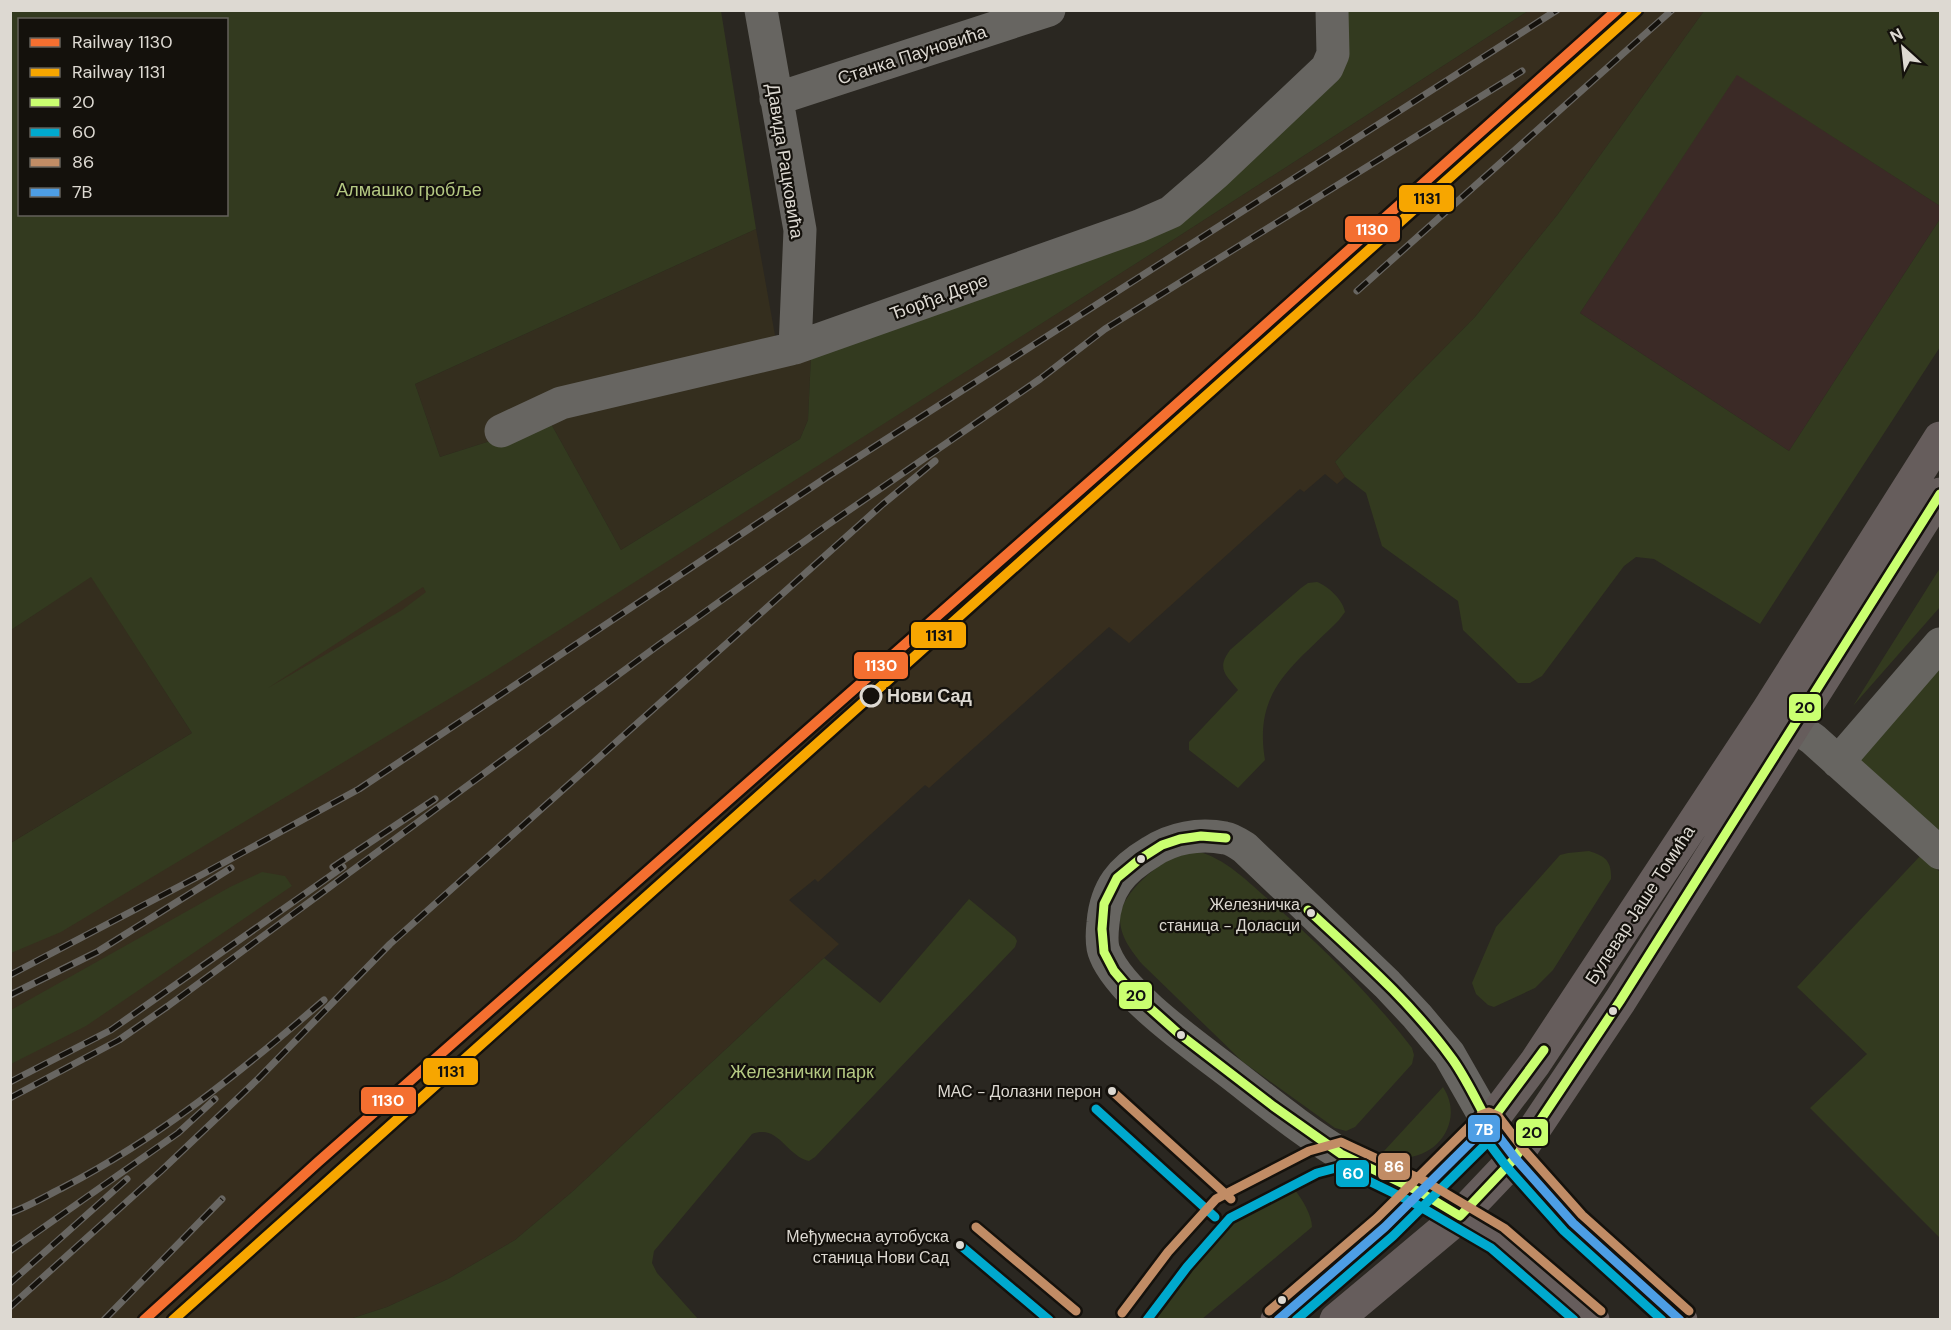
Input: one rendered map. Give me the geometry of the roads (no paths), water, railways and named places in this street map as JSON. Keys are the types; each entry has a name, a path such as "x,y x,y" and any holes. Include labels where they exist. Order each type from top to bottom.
{"main road":[{"name":"Булевар Јаше Томића","path":"1277,1320 1385,1227 1489,1124 1535,1063 1768,710 1941,438"},
{"name":"Булевар Јаше Томића","path":"1336,1320 1460,1216 1515,1158 1620,1001 1941,495"},
{"path":"1489,1124 1515,1158 1573,1222 1681,1320"},
{"path":"1420,1192 1512,1248 1593,1320"}],"street":[{"name":"Давида Рацковића","path":"761,10 800,230 795,348"},
{"name":"Станка Пауновића","path":"776,99 1049,10"},
{"name":"Ђорђа Дере","path":"501,431 561,403 795,348 1130,229 1171,212 1216,173 1327,68 1334,54 1332,10"},
{"path":"1838,762 1941,644"},
{"path":"1794,726 1813,739 1941,853"},
{"path":"1420,1192 1341,1154 1179,1033 1132,992 1114,971 1104,952 1102,929 1104,904 1117,878 1147,854 1162,845 1180,839 1202,836 1226,838 1245,848 1388,984 1417,1016 1449,1054 1489,1124"}],"railway":[{"path":"10,975 359,789 827,477 1557,10"},
{"path":"1357,291 1672,10"},
{"path":"10,1098 119,1040 168,1006 660,644 826,526 1040,379 1105,329 1522,71"},
{"path":"10,1307 161,1171 259,1078 390,944 883,504 935,461"},
{"path":"333,867 435,799"},
{"path":"10,1082 111,1030 343,867"},
{"path":"10,995 97,952 231,868"},
{"path":"10,1213 99,1168 167,1125 263,1052 324,1000"},
{"path":"10,1251 178,1133 215,1099"},
{"path":"10,1283 127,1179"},
{"path":"104,1320 222,1199"}],"rail line":[{"name":"1130","path":"144,1320 318,1162 1113,461 1617,10"},
{"name":"1131","path":"173,1320 1637,10"}],"place":[{"name":"Нови Сад","path":"871,696"},
{"name":"Железничка станица - Доласци","path":"1311,913"},
{"name":"МАС - Долазни перон","path":"1112,1091"},
{"name":"Међумесна аутобуска станица Нови Сад","path":"960,1245"}],"park label":[{"name":"Алмашко гробље","path":"409,190"},
{"name":"Железнички парк","path":"802,1072"}]}
